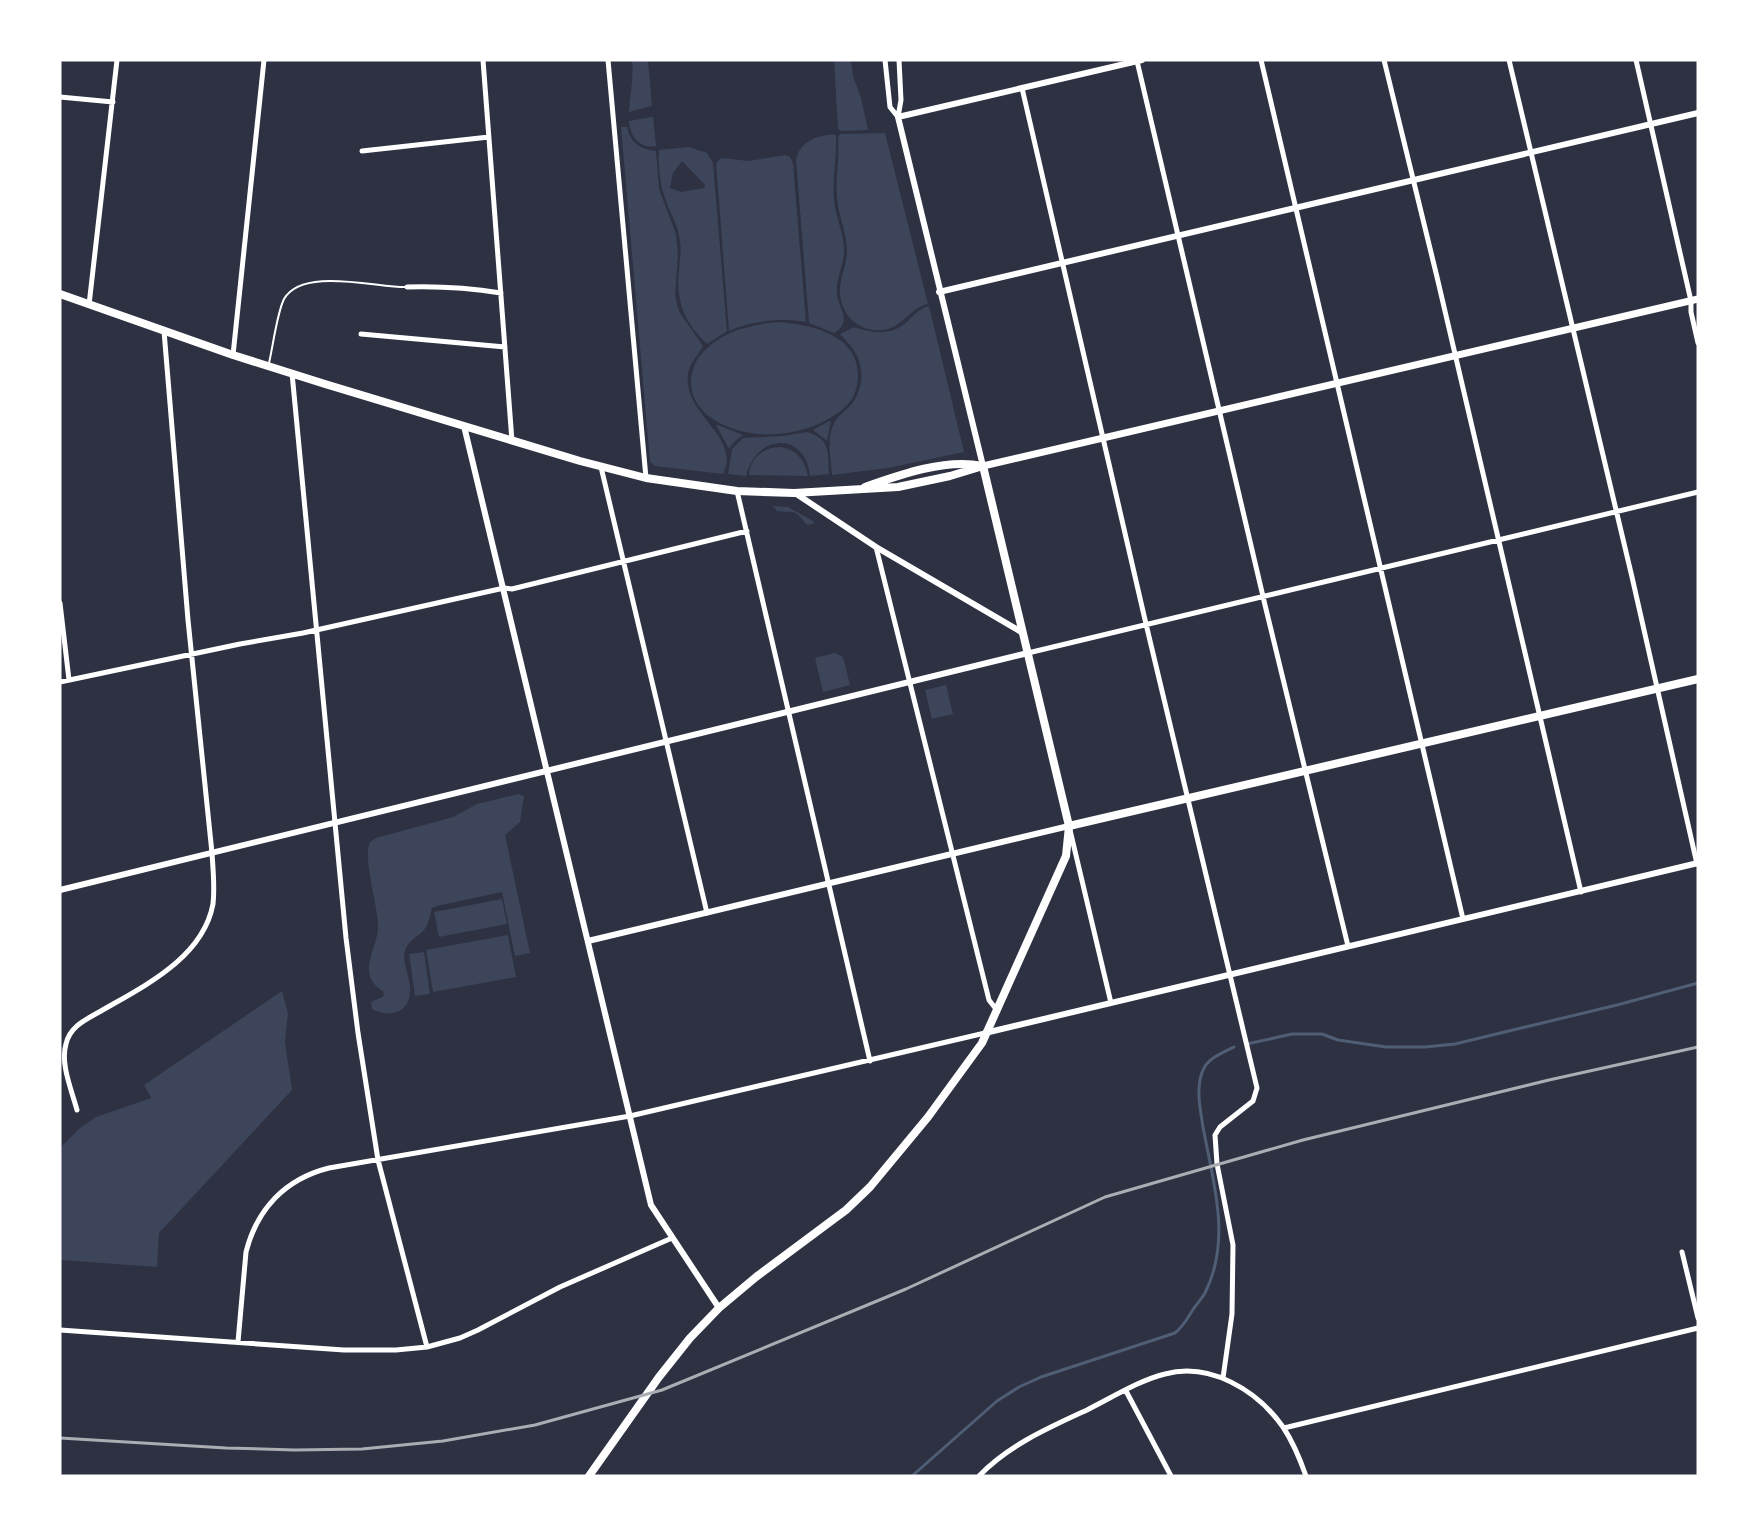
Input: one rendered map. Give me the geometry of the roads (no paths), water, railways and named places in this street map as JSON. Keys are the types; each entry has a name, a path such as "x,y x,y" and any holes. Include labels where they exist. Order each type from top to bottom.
{"main road":[{"path":"60,294 233,355 601,467 646,478 737,491 794,493 915,484 983,466 1695,300"},
{"path":"857,490 935,467 966,463 983,466"},
{"path":"589,1476 659,1377 690,1338 719,1308 756,1277 839,1216 870,1187 928,1117 982,1043 1066,856 1069,826 983,466"},
{"path":"1069,826 1698,679"}],"street":[{"path":"89,305 117,60"},
{"path":"233,355 264,60"},
{"path":"483,60 512,441"},
{"path":"608,60 646,478"},
{"path":"885,60 890,107 898,117"},
{"path":"899,60 901,100 898,117 983,466"},
{"path":"1261,60 1463,919"},
{"path":"1383,60 1581,892"},
{"path":"238,1342 246,1252 249,1238 263,1211 283,1189 303,1177 329,1168 630,1116 1697,864 1574,328 1509,60"},
{"path":"1636,60 1695,300 1691,312 1698,343"},
{"path":"898,117 1139,61 1219,411 1348,946"},
{"path":"1022,88 1146,624 1257,1088 1253,1101 1220,1127 1215,1135 1217,1164 1233,1245 1232,1314 1223,1378"},
{"path":"60,97 112,102"},
{"path":"939,292 1698,113"},
{"path":"362,151 489,137"},
{"path":"407,287 467,288 501,294"},
{"path":"78,1110 65,1064 64,1053 69,1035 80,1023 164,974 203,930 214,892 164,331"},
{"path":"361,334 505,347"},
{"path":"292,373 346,938 358,1033 378,1160 427,1347"},
{"path":"464,426 651,1205 719,1308"},
{"path":"601,467 707,913"},
{"path":"737,491 870,1061"},
{"path":"60,890 1146,624 1698,492"},
{"path":"794,493 876,548 1023,633"},
{"path":"60,682 192,653 318,630 504,588 512,589 747,531"},
{"path":"876,548 989,1000 996,1009"},
{"path":"60,603 69,680"},
{"path":"588,941 1069,826 1111,1003"},
{"path":"60,1330 344,1350 396,1350 427,1347 460,1338 478,1330 560,1287 672,1238"},
{"path":"1682,1252 1698,1318"},
{"path":"1284,1428 1698,1328"},
{"path":"979,1476 1022,1442 1155,1377 1178,1371 1199,1372 1223,1378 1253,1397 1284,1428 1306,1476"},
{"path":"1126,1391 1171,1476"}],"lane":[{"path":"269,366 283,302 291,292 316,281 326,280 407,287"}],"waterway":[{"path":"1247,1044 1292,1034 1322,1034 1338,1040 1386,1047 1455,1044 1698,983"},
{"path":"912,1476 997,1401 1019,1387 1041,1377 1175,1333 1183,1324 1205,1293 1213,1273 1219,1231 1215,1189 1199,1097 1201,1075 1209,1061 1234,1047"}],"railway":[{"path":"60,1438 226,1448 362,1449 443,1441 535,1425 662,1390 906,1289 1105,1197 1303,1140 1549,1080 1698,1047"}]}
